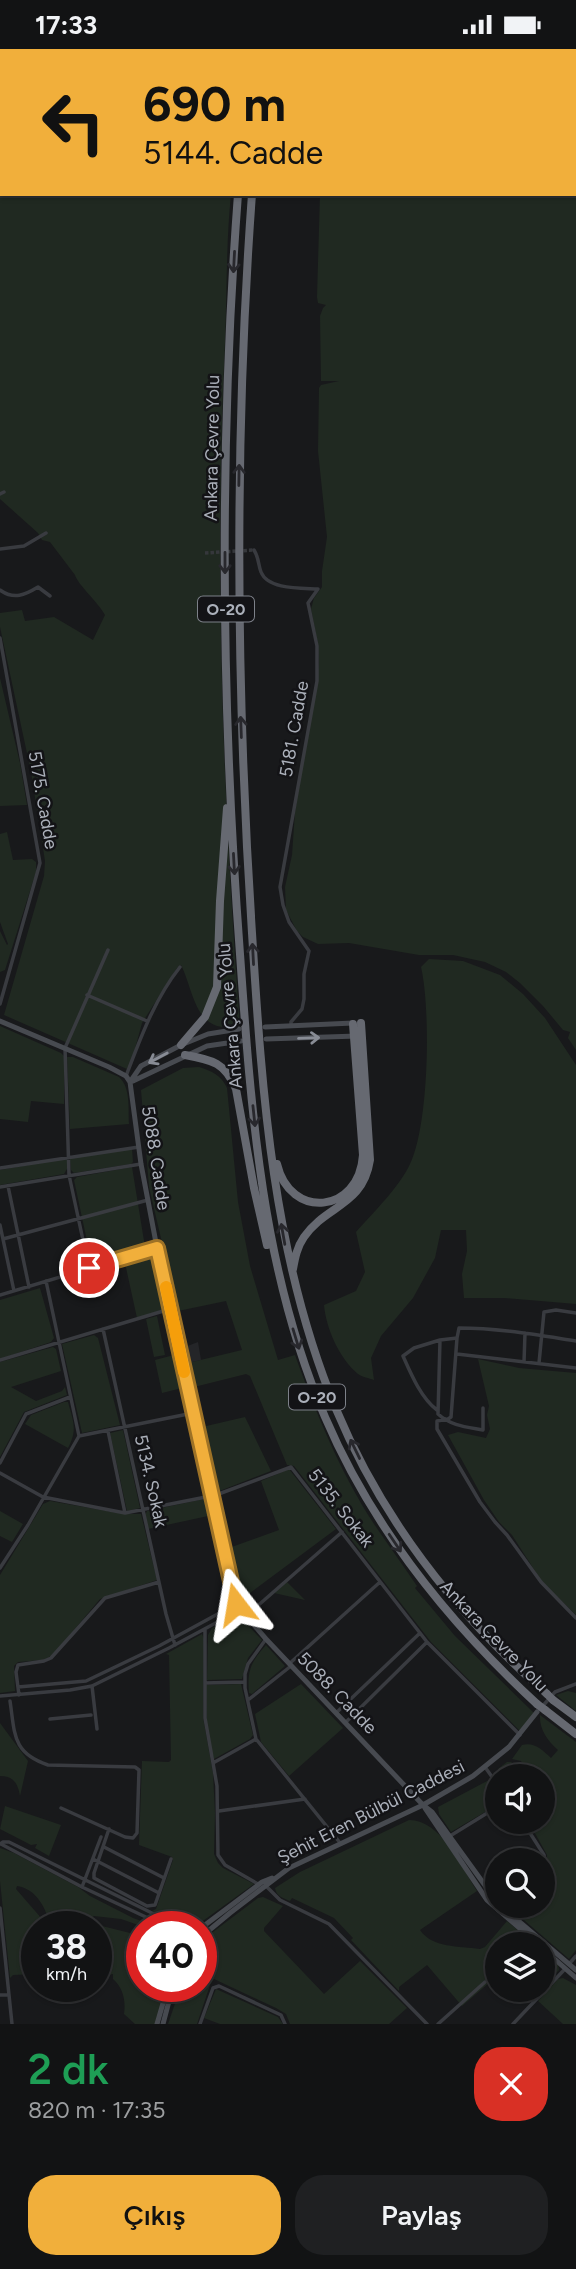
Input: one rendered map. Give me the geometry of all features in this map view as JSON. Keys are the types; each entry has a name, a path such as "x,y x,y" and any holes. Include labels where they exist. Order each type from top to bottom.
{"highway":[{"name":"Ankara Çevre Yolu","path":"239,196 226,445 229,770 245,1024 264,1202 279,1280 302,1357 325,1417 349,1468 381,1523 454,1621 540,1709 576,1734"},
{"name":"Ankara Çevre Yolu","path":"252,196 240,445 242,744 256,997 279,1211 292,1273 315,1353 337,1412 361,1462 392,1516 463,1611 506,1657 576,1717"},
{"path":"181,1045 205,1017 217,986 229,770"},
{"path":"292,1273 303,1238 316,1224 352,1198 369,1170 357,1023"},
{"path":"268,1121 282,1180 296,1195 322,1203 342,1197 350,1190 358,1181 363,1155 358,1036"},
{"path":"186,1055 218,1063 230,1073 236,1089 265,1239 279,1280"}],"street":[{"path":"0,549 24,546 46,533"},
{"name":"5181. Cadde","path":"254,550 261,572 270,582 318,589 308,603 317,646 317,681 280,887 289,922 308,947 309,955 305,966 302,1009 291,1022 291,1026"},
{"path":"0,590 16,596 38,587 50,596"},
{"name":"5175. Cadde","path":"0,638 40,863 0,1004"},
{"path":"89,1268 69,1175 65,1048 108,950"},
{"path":"128,1079 147,1021 167,983 180,967"},
{"path":"87,995 147,1021"},
{"path":"0,1021 65,1048 128,1079 207,1046 241,1041"},
{"path":"265,1027 357,1023"},
{"path":"128,1079 141,1066 181,1045 208,1034 239,1029"},
{"path":"266,1039 358,1036"},
{"name":"5088. Cadde","path":"128,1079 157,1248 238,1607 432,1812 485,1885"},
{"path":"0,1168 139,1147"},
{"path":"0,1187 141,1164"},
{"path":"8,1186 29,1287"},
{"path":"3,1239 148,1200"},
{"path":"0,1225 14,1291"},
{"path":"0,1295 157,1248"},
{"path":"0,1568 79,1436 46,1281"},
{"path":"0,1360 170,1309"},
{"path":"539,1363 544,1312 556,1310 576,1313"},
{"path":"576,1341 525,1333 459,1328 451,1416 437,1421 437,1429 480,1502 513,1542 533,1573 576,1618"},
{"name":"5134. Sokak","path":"103,1329 142,1510 175,1645"},
{"path":"524,1362 525,1333"},
{"path":"457,1338 440,1340 402,1356 414,1379 444,1420 483,1430 483,1408"},
{"path":"437,1410 440,1340"},
{"path":"457,1354 576,1368"},
{"path":"0,1463 26,1414 69,1397"},
{"path":"79,1436 193,1413"},
{"path":"108,1431 125,1513"},
{"name":"5135. Sokak","path":"0,1473 43,1497 125,1513 211,1496 291,1467 427,1642 520,1735"},
{"path":"246,1616 342,1532"},
{"path":"19,1695 16,1672 18,1665 51,1658 105,1598 159,1582"},
{"path":"248,1700 380,1582"},
{"path":"0,1696 92,1686 205,1629 238,1607"},
{"path":"18,1688 81,1682 238,1607"},
{"path":"205,1629 205,1727 216,1775 220,1859 225,1865 262,1884 280,1900 329,1924 427,2024"},
{"path":"336,1713 420,1633"},
{"path":"266,1639 248,1664 244,1682 256,1739 341,1844"},
{"path":"345,1723 427,1642"},
{"path":"205,1683 244,1682"},
{"path":"540,1709 555,1692 576,1683"},
{"path":"92,1686 97,1729"},
{"path":"10,1701 17,1742 24,1752 35,1759 48,1765 135,1767 139,1770 136,1835 133,1838 61,1808"},
{"name":"Şehit Eren Bülbül Caddesi","path":"488,1764 520,1735 540,1709"},
{"path":"50,1719 91,1715"},
{"path":"213,1763 256,1739"},
{"name":"Şehit Eren Bülbül Caddesi","path":"217,1916 262,1884 305,1860 424,1805 485,1767"},
{"path":"219,1811 305,1799"},
{"name":"5088. Cadde","path":"424,1805 487,1900 524,1932"},
{"path":"450,1836 485,1814"},
{"path":"109,1829 94,1874 95,1879 153,1907 171,1859"},
{"path":"82,1887 101,1837"},
{"path":"0,1844 9,1842 147,1911"},
{"path":"0,1844 133,1911"},
{"path":"103,1847 164,1878"},
{"path":"93,1859 159,1893"},
{"name":"Şehit Eren Bülbül Caddesi","path":"217,1923 262,1884"},
{"path":"0,1908 12,2024"},
{"path":"516,1918 567,1966 576,1978"},
{"path":"513,2024 576,1956"},
{"path":"555,1957 576,1970"},
{"path":"438,2024 485,1982"},
{"path":"200,2024 215,1986 282,2016 285,2024"},
{"path":"0,1995 9,1995"},
{"path":"158,2024 166,2002"},
{"path":"163,2024 168,2002"}],"shaded area":[{"path":"0,196 231,196 222,429 220,600 229,856 240,1027 217,1026 203,1016 181,965 142,1023 127,1069 4,1015 44,876 45,861 31,772 0,627 0,613 22,610 25,621 54,617 93,640 105,615 50,542 42,540 38,533 0,499"},
{"path":"320,196 576,196 576,1050 568,1038 570,1032 563,1030 543,1006 506,972 485,962 453,955 419,955 349,943 318,944 297,931 286,910 285,887 292,855 295,812 319,663 311,609 314,598 322,587 327,537 318,451 319,388 321,385 339,381 321,381 320,316 326,305 318,303"},
{"path":"0,678 20,763 27,805 0,806"},
{"path":"7,832 13,860 32,859 36,862 36,872 5,970 0,972 0,931 8,944 0,922 0,834"},
{"path":"429,959 463,961 500,975 523,994 545,1018 576,1065 576,1304 504,1298 464,1298 462,1274 467,1251 466,1230 441,1230 435,1258 413,1298 381,1336 371,1358 374,1380 358,1374 339,1351 327,1323 324,1305 356,1291 365,1272 356,1232 400,1181 416,1146 424,1096 427,1038 421,967"},
{"path":"0,1026 64,1056 64,1104 31,1101 28,1122 0,1119"},
{"path":"67,1057 73,1057 119,1077 127,1092 129,1124 70,1129"},
{"path":"199,1067 216,1074 227,1088 238,1202 250,1266 278,1360 295,1355 320,1420 350,1484 417,1586 415,1588 455,1636 534,1713 520,1731 431,1642 294,1466 287,1465 250,1376 246,1374 194,1387 188,1363 242,1350 226,1301 178,1311 149,1187 141,1090 183,1068"},
{"path":"132,1149 131,1164 74,1173 71,1170 72,1157"},
{"path":"67,1158 64,1174 0,1185 0,1170"},
{"path":"132,1167 145,1247 94,1261 90,1255 74,1180 77,1177"},
{"path":"153,1257 165,1306 161,1311 137,1318 125,1263"},
{"path":"40,1288 54,1338 51,1342 0,1359 0,1300"},
{"path":"157,1316 165,1355 154,1357 146,1319"},
{"path":"94,1335 98,1338 120,1425 82,1433 62,1344"},
{"path":"198,1342 201,1360 188,1363 185,1347"},
{"path":"53,1347 56,1349 61,1371 11,1387 36,1401 62,1391 65,1387 67,1395 24,1412 0,1457 0,1362"},
{"path":"174,1355 182,1388 162,1393 155,1360"},
{"path":"478,1359 519,1368 576,1373 576,1615 542,1582 512,1535 499,1522 448,1435 458,1432 486,1438 490,1429 487,1415 489,1406"},
{"path":"68,1402 74,1425 68,1448 25,1424 31,1415"},
{"path":"245,1417 271,1471 217,1492 202,1427"},
{"path":"123,1430 140,1508 127,1511 110,1433"},
{"path":"289,1469 336,1529 242,1599 229,1548 279,1530 261,1481"},
{"path":"204,1499 208,1516 148,1529 145,1515 147,1511"},
{"path":"50,1501 124,1514 141,1514 157,1580 100,1599 53,1655 43,1660 18,1662 14,1666 15,1691 0,1693 0,1575 43,1504"},
{"path":"0,1511 23,1524 12,1542 0,1536"},
{"path":"287,1582 305,1600 274,1593"},
{"path":"233,1616 240,1617 262,1640 248,1658 242,1679 207,1680 208,1635 212,1628"},
{"path":"202,1634 203,1717 213,1773 214,1854 223,1868 254,1884 217,1911 152,1911 156,1909 173,1860 172,1857 139,1845 142,1761 171,1760 169,1655 166,1654"},
{"path":"266,1645 285,1666 252,1694 249,1693 250,1672"},
{"path":"241,1684 253,1735 214,1759 207,1733 206,1685"},
{"path":"301,1684 343,1728 289,1776 261,1742 255,1714"},
{"path":"568,1691 576,1693 576,1711 556,1695"},
{"path":"540,1715 576,1742 576,1950 569,1959 555,1947 555,1932 538,1932 522,1918 555,1918 555,1848 543,1848 535,1834 555,1834 555,1764 520,1764 521,1761 512,1759 522,1745 527,1744 535,1746 551,1758 558,1750 541,1725"},
{"path":"0,1723 28,1761 20,1796 15,1781 0,1776"},
{"path":"485,1782 485,1812 451,1832 439,1814 438,1807"},
{"path":"5,1806 61,1825 49,1856 35,1848 37,1844 31,1845 0,1829"},
{"path":"409,1820 431,1828 449,1846 477,1891 420,1930 425,1936 439,1943 480,1949 485,1947 485,1986 462,2006 427,1965 399,1987 399,1991 334,1918 292,1898 290,1901 278,1895 275,1888 300,1872"},
{"path":"0,1848 14,1853 126,1914 126,1921 112,1918 112,1911 45,1911 32,1892 17,1886 16,1889 35,1911 21,1911 21,1975 10,1978 0,1881"},
{"path":"263,1897 283,1906 264,1931 324,1994 360,1961 407,2008 389,2024 290,2024 286,2014 276,2008 217,1980 217,1929"},
{"path":"507,1921 520,1932 498,1932"},
{"path":"112,1928 126,1932 126,2002 162,2002 155,2024 135,2024 124,2014 124,1999 113,1979"},
{"path":"563,1978 576,1985 576,2024 563,2024 539,2002 555,2002 555,1982"},
{"path":"217,1989 278,2017 283,2024 220,2024 204,2018 211,2002 217,2002"},
{"path":"176,2002 204,2002 197,2024 168,2024"}],"tunnel":[{"path":"205,553 254,550"}],"slow traffic":[{"path":"166,1287 184,1372"}],"route":[{"path":"89,1268 157,1248 236,1604"}]}
